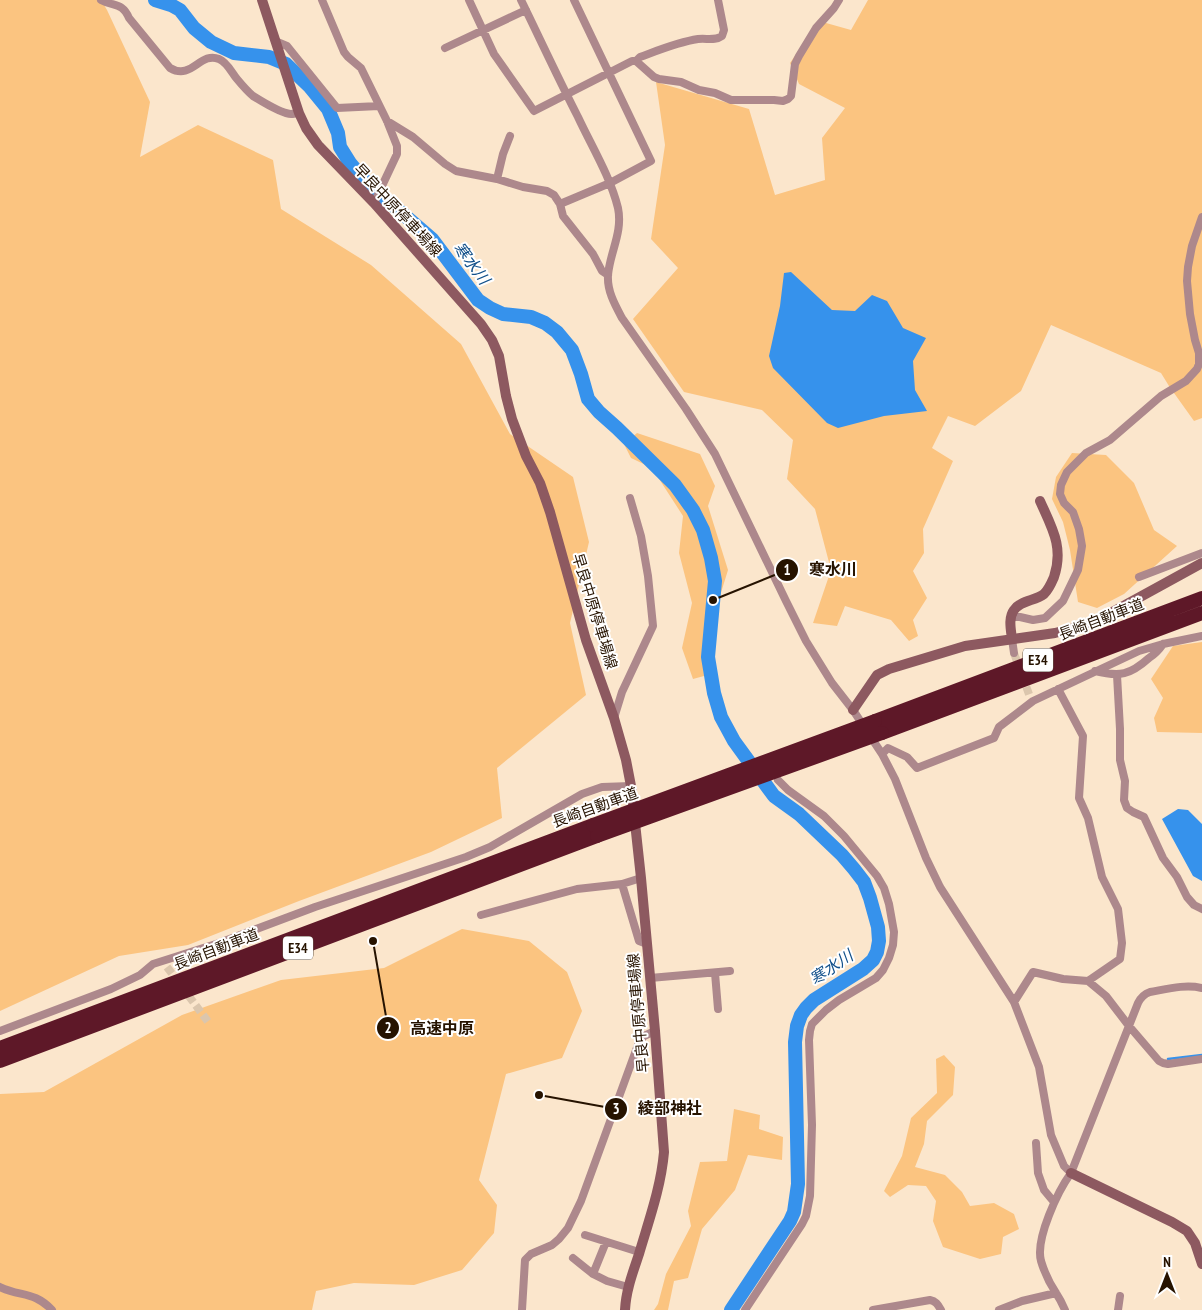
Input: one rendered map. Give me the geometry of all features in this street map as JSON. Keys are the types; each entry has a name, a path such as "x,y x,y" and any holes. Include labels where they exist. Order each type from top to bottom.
{"highway":[{"name":"長崎自動車道","path":"0,1061 875,721 1202,598"},
{"name":"長崎自動車道","path":"0,1048 595,831 882,733 1202,613"}],"main road":[{"name":"早良中原停車場線","path":"262,0 299,113 306,128 318,145 376,200 492,340 499,356 512,419 526,456 540,483 550,512 586,640 614,718 626,760 631,786 656,1032 664,1152 658,1193 628,1287 625,1310"},
{"path":"1012,640 1010,626 1014,610 1021,604 1044,594 1050,586 1058,566 1058,550 1055,536 1040,501"},
{"path":"853,710 877,676 889,669 965,646 1055,633 1081,626 1095,621 1202,563"},
{"path":"1071,1173 1187,1231 1198,1243 1202,1264"}],"street":[{"path":"101,0 119,6 126,11 129,18 170,68 175,71 182,72 188,70 208,58 219,59 224,62 253,96 284,113 299,113"},
{"path":"322,0 344,52 360,68 387,121 397,146 396,154 376,200"},
{"path":"469,0 494,54 534,111 632,61 636,61 640,57 700,39 718,39 722,36 724,30 718,0"},
{"path":"521,0 610,183 620,217 620,226 608,275 611,295 622,318 715,454 806,641 832,683 853,710 882,754 895,779 926,858 940,887 1014,1002 1038,1067 1051,1135 1064,1166 1071,1173"},
{"path":"560,204 610,183 652,161 574,0"},
{"path":"636,61 654,77 681,82 731,100 788,100 791,96 795,64 799,56 816,28 839,0"},
{"path":"445,48 526,10"},
{"path":"276,44 287,46 337,108 379,106"},
{"path":"387,121 414,137 456,171 498,179 523,187 547,191 554,195 560,204 563,216 593,254 602,271 608,275"},
{"path":"498,179 503,154 510,136"},
{"path":"1011,617 1033,620 1045,618 1063,601 1078,570 1082,546 1080,529 1060,494 1061,485 1067,472 1086,453 1110,440 1161,396 1186,381 1197,369 1199,353 1190,314 1187,281 1192,246 1202,217"},
{"path":"614,718 622,692 653,626 648,576 641,536 630,498"},
{"path":"1139,577 1202,553"},
{"path":"882,754 888,748 907,757 917,768 994,738 999,727 1032,699 1058,689 1139,651 1202,636"},
{"path":"1012,640 1014,653"},
{"path":"1095,671 1117,675 1133,671 1159,650 1163,644"},
{"path":"1117,675 1120,760 1125,781 1124,800 1127,808 1144,817 1163,858 1178,877 1187,897 1194,905 1202,909"},
{"path":"1058,689 1083,736 1079,798 1088,818 1102,877 1118,909 1122,943 1120,959 1088,981"},
{"path":"745,1310 790,1244 806,1216 810,1196 812,1125 809,1040 812,1024 839,1000 876,978 883,970 889,958 894,932 889,904 884,888 877,876 844,836 824,816 788,790 778,780"},
{"path":"0,1031 111,990 140,975 153,964 165,964 315,907 466,857 490,847 582,794 602,788 631,786"},
{"path":"481,915 578,889 622,884 641,878"},
{"path":"622,884 639,941 647,944"},
{"path":"650,978 730,971"},
{"path":"716,972 718,1009"},
{"path":"1014,1002 1033,972 1063,979 1088,981 1106,996 1158,1061 1168,1064 1202,1059"},
{"path":"1065,1310 1043,1267 1040,1251 1054,1202 1071,1173 1138,1002 1144,994 1150,992 1186,986 1202,988"},
{"path":"522,1310 526,1260 531,1254 552,1245 568,1228 581,1201 639,1042 644,1036 656,1032"},
{"path":"1036,1143 1038,1173 1044,1190 1054,1202"},
{"path":"585,1235 639,1252"},
{"path":"593,1274 606,1242"},
{"path":"573,1258 593,1274 607,1281 628,1287"},
{"path":"0,1287 39,1299 52,1310"},
{"path":"999,1310 1022,1301 1056,1293"},
{"path":"1118,1310 1120,1296"},
{"path":"873,1310 930,1300 938,1304 940,1310"}],"shaded area":[{"path":"0,0 101,0 150,102 140,157 198,125 273,160 281,209 371,265 461,344 510,434 573,477 589,542 570,623 586,695 497,768 502,818 431,852 188,945 119,956 0,1011"},
{"path":"868,0 1202,0 1202,418 1194,421 1161,373 1051,325 1021,391 975,426 948,416 932,448 953,461 923,529 924,553 913,571 927,598 913,620 918,636 909,641 891,620 845,606 837,626 813,623 831,570 815,509 787,479 793,440 762,410 684,392 633,319 678,268 651,239 665,145 656,82 749,109 775,195 825,180 822,138 845,108 799,84 790,63 819,21 851,30"},
{"path":"637,433 700,454 715,486 708,506 728,570 703,651 704,676 693,679 682,648 692,603 679,553 683,516 652,468 631,458 624,444"},
{"path":"1072,453 1106,455 1134,483 1154,530 1177,546 1124,594 1097,608 1078,602 1070,550 1063,522 1052,499 1056,477"},
{"path":"1202,642 1202,733 1157,732 1154,718 1163,698 1151,679 1173,646"},
{"path":"462,929 529,941 567,972 582,1011 562,1058 506,1074 479,1180 497,1205 494,1233 462,1270 414,1285 354,1283 316,1291 312,1310 0,1310 0,1094 44,1092 182,1015 281,980 384,968"},
{"path":"944,1055 955,1067 953,1095 927,1121 924,1144 915,1167 945,1175 962,1192 970,1206 994,1203 1014,1214 1019,1229 1003,1237 1001,1254 980,1259 943,1247 933,1221 936,1201 926,1186 908,1185 890,1197 884,1191 902,1156 911,1118 937,1093 936,1059"},
{"path":"734,1109 760,1115 759,1129 783,1137 782,1160 748,1155 735,1190 702,1229 688,1278 674,1281 668,1310 654,1310 658,1304 666,1274 691,1226 688,1211 700,1162 727,1161"}],"water":[{"path":"791,272 832,310 855,311 872,295 887,301 903,328 926,338 913,361 915,390 927,411 884,416 838,428 827,423 773,368 769,356 780,306 784,273"},
{"path":"1178,809 1188,810 1202,824 1202,881 1193,876 1162,819"}],"waterway":[{"name":"寒水川","path":"155,0 180,10 194,28 211,42 234,53 269,57 286,64 310,87 328,109 338,133 340,147 350,163 366,182 432,239 478,300 503,314 531,317 545,323 557,332 572,350 588,399 599,412 675,485 693,510 703,530 715,581 708,657 714,693 721,717 734,741 774,796 799,814 842,855 864,882 878,927 879,941 877,952 873,960 863,969 814,1000 801,1015 797,1026 795,1042 798,1184 794,1212 790,1221 731,1310"},
{"path":"1168,1059 1202,1055"}],"tunnel":[{"path":"1014,653 1030,697"},
{"path":"167,967 209,1023"}],"place":[{"name":"寒水川","path":"713,600"},
{"name":"高速中原","path":"373,941"},
{"name":"綾部神社","path":"539,1095"}]}
